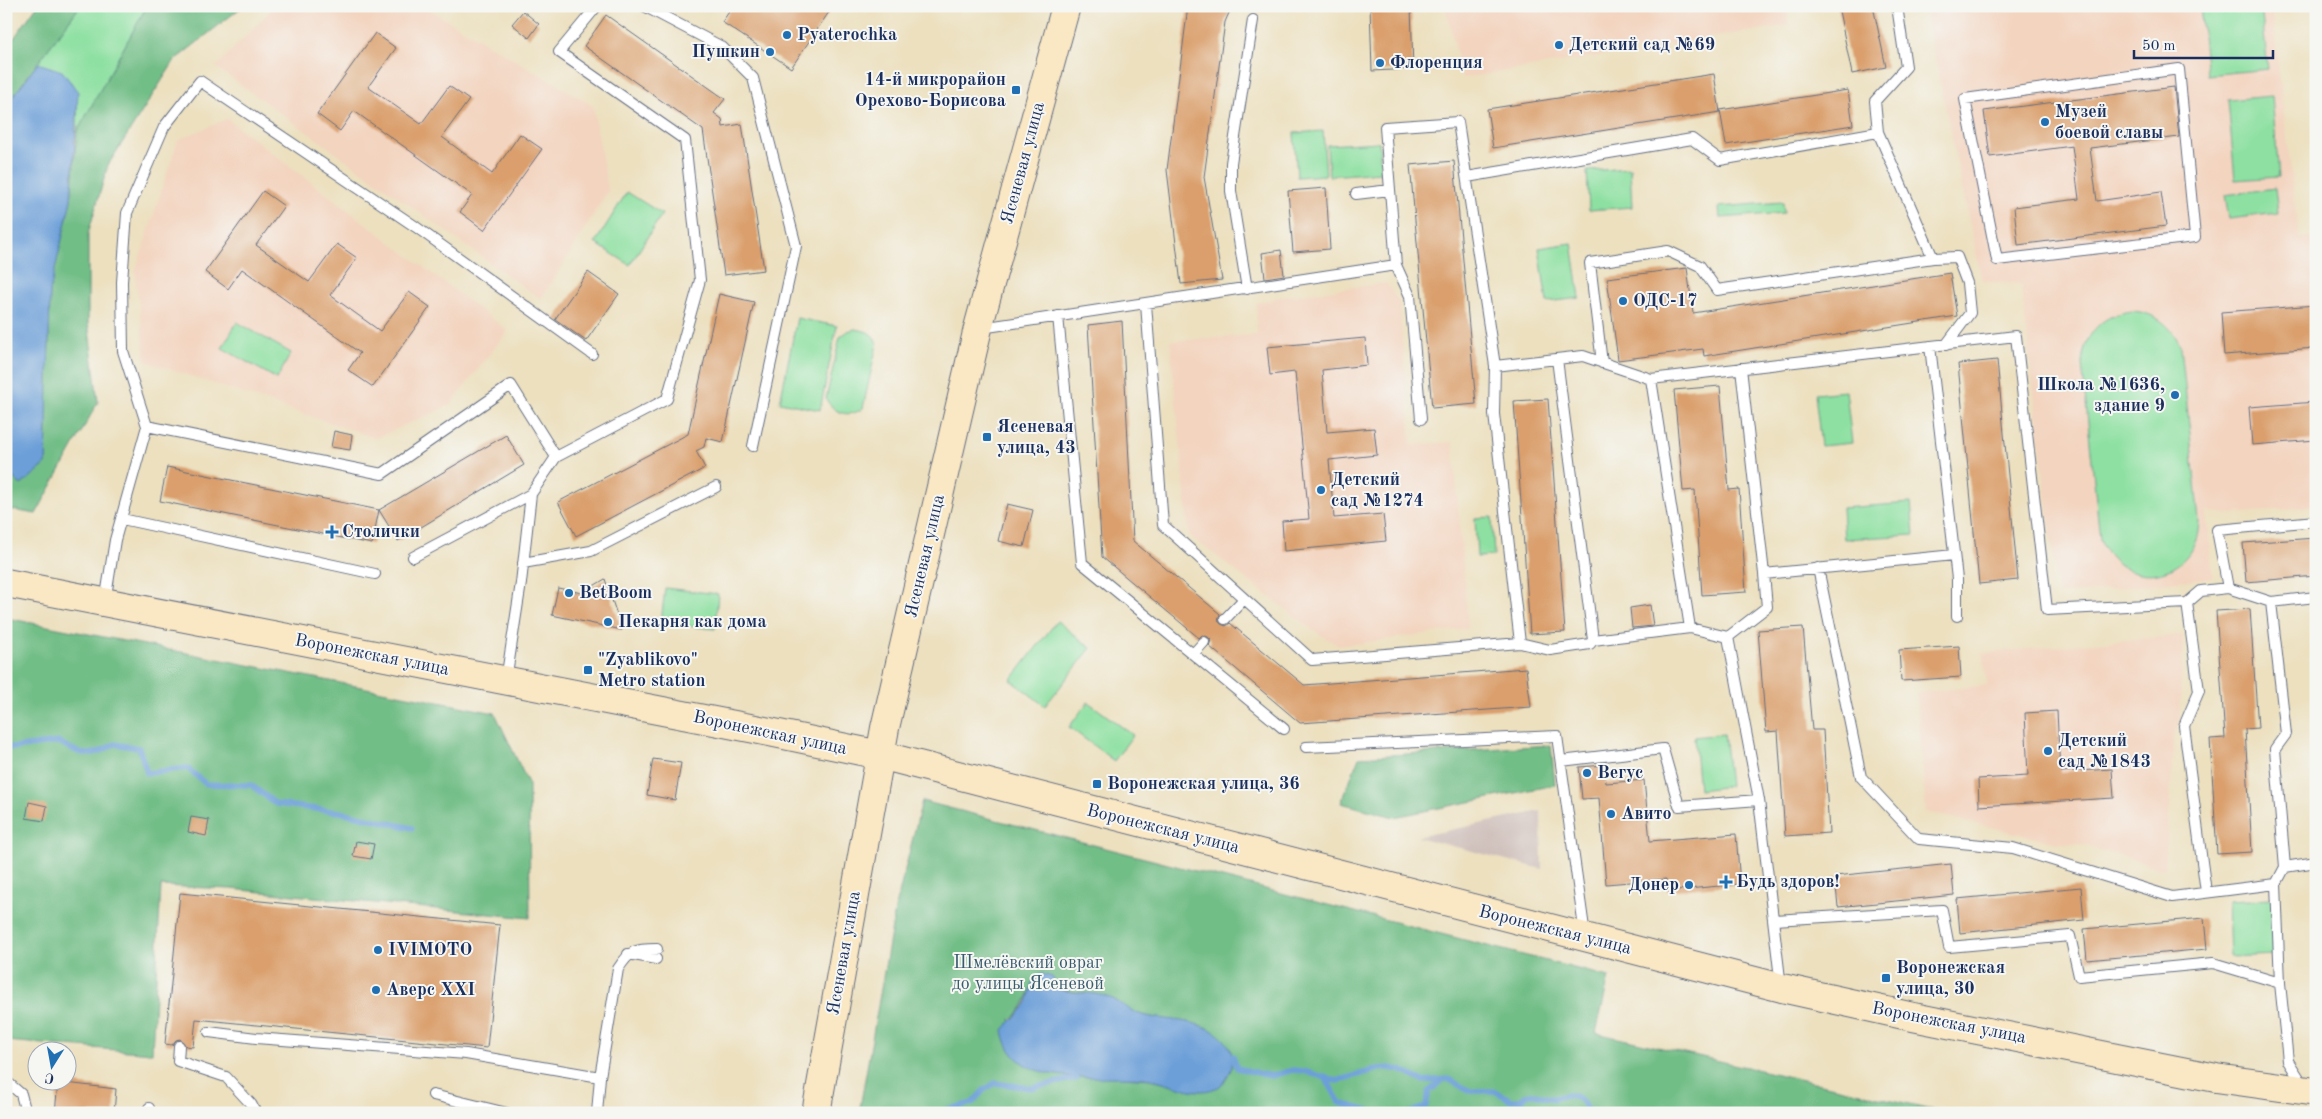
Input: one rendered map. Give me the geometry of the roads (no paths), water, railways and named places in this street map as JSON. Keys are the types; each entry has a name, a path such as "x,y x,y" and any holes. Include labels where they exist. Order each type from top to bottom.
{"street":[{"name":"Ясеневая улица","path":"816,1113 880,756 978,328 1065,7"},
{"name":"Воронежская улица","path":"6,583 755,729 880,756 1782,988 1913,1017 2216,1078 2312,1092"}],"lane":[{"path":"413,557 530,494 556,457 667,399 700,280 685,140 559,52 597,6"},
{"path":"644,6 722,47 753,78 796,246 753,446"},
{"path":"1896,6 1906,67 1875,101 1878,132 1934,258"},
{"path":"1247,289 1232,191 1231,163 1253,20"},
{"path":"2179,69 2195,237 1997,260 1965,99 2179,69"},
{"path":"105,602 115,540 147,426 123,351 122,282 127,214 164,127 200,81 416,226 592,354"},
{"path":"1421,419 1410,296 1396,264 1385,127 1458,122 1495,366 1494,414 1520,643"},
{"path":"1467,177 1692,139 1720,160 1878,132"},
{"path":"1356,194 1390,190"},
{"path":"1602,363 1590,263 1668,251 1700,266 1717,290 1934,258 1957,257 1967,284 1970,313 1946,344"},
{"path":"978,328 1247,289 1396,264"},
{"path":"1146,304 1163,525 1312,660 1520,643 1550,650 1590,644 1593,640 1690,628 1728,638"},
{"path":"1058,316 1082,563 1284,729"},
{"path":"1495,366 1583,356 1651,379 2016,336 2046,610 2187,603 2201,590 2228,588 2271,602 2316,597"},
{"path":"1930,346 1954,555 1957,616"},
{"path":"1557,359 1593,640"},
{"path":"1728,638 1767,607 1741,368"},
{"path":"1651,379 1690,628"},
{"path":"147,426 382,474 511,385 556,457"},
{"path":"523,563 591,551 716,486"},
{"path":"506,681 523,563 530,494"},
{"path":"122,519 375,574"},
{"path":"2228,588 2217,530 2316,521"},
{"path":"1764,574 1954,555"},
{"path":"1818,568 1861,777 1919,839 2013,848 2172,897 2276,884"},
{"path":"1226,619 1244,599"},
{"path":"2271,602 2286,734 2275,749 2285,867 2276,884 2280,983 2288,1061 2312,1092"},
{"path":"2187,603 2199,691 2184,726 2206,892"},
{"path":"1728,638 1759,800 1782,988"},
{"path":"1193,654 1204,642"},
{"path":"1306,747 1557,736 1586,939"},
{"path":"1561,761 1663,749 1679,806 1759,800"},
{"path":"2285,867 2316,862"},
{"path":"1774,920 1942,910 1949,947 2070,936 2079,976 2212,963 2280,983"},
{"path":"597,1113 600,1077 618,969 627,954 641,949 656,954"},
{"path":"209,1032 256,1038 466,1054 600,1077"},
{"path":"179,1046 178,1061 226,1076 251,1104 256,1113"},
{"path":"6,1081 21,1094 26,1113"},
{"path":"433,1094 507,1113"}],"water":[{"path":"38,63 62,71 78,92 71,200 50,291 46,464 21,485 6,471 6,106"},
{"path":"1040,973 1052,977 1061,990 1105,996 1142,1015 1187,1022 1210,1029 1223,1038 1231,1051 1232,1066 1228,1077 1216,1088 1198,1091 1151,1079 1064,1076 1042,1072 1024,1064 1010,1050 1003,1030 1025,1006 1032,983"}],"waterway":[{"path":"6,746 13,748 59,742 80,753 86,754 99,752 114,744 139,748 147,773 187,768 206,784 251,785 276,804 340,812 412,828"},
{"path":"1233,1056 1237,1068 1271,1076 1293,1070 1337,1081 1378,1069 1389,1068 1400,1070 1423,1081 1448,1079 1470,1091 1495,1091 1511,1100 1521,1100 1529,1094 1550,1098 1571,1095 1577,1097 1591,1113"},
{"path":"936,1113 972,1103 984,1090 995,1083 1031,1088 1077,1078"},
{"path":"1326,1079 1340,1103 1376,1113"},
{"path":"1410,1113 1426,1106 1429,1091 1441,1082"}],"place":[{"name":"Pyaterochka","path":"787,35"},
{"name":"Детский сад №69","path":"1559,45"},
{"name":"Пушкин","path":"770,52"},
{"name":"Флоренция","path":"1380,63"},
{"name":"14-й микрорайон Орехово-Борисова","path":"1016,90"},
{"name":"Музей боевой славы","path":"2045,122"},
{"name":"ОДС-17","path":"1623,301"},
{"name":"Школа №1636, здание 9","path":"2175,395"},
{"name":"Ясеневая улица, 43","path":"987,437"},
{"name":"Детский сад №1274","path":"1321,490"},
{"name":"Столички","path":"332,532"},
{"name":"BetBoom","path":"569,593"},
{"name":"Пекарня как дома","path":"608,622"},
{"name":"\"Zyablikovo\" Metro station","path":"588,670"},
{"name":"Детский сад №1843","path":"2048,751"},
{"name":"Вегус","path":"1587,773"},
{"name":"Воронежская улица, 36","path":"1097,784"},
{"name":"Авито","path":"1611,814"},
{"name":"Будь здоров!","path":"1726,882"},
{"name":"Донер","path":"1689,885"},
{"name":"IVIMOTO","path":"378,950"},
{"name":"Воронежская улица, 30","path":"1886,978"},
{"name":"Аверс XXI","path":"376,990"}],"park label":[{"name":"Шмелёвский овраг до улицы Ясеневой","path":"1028,973"}]}
